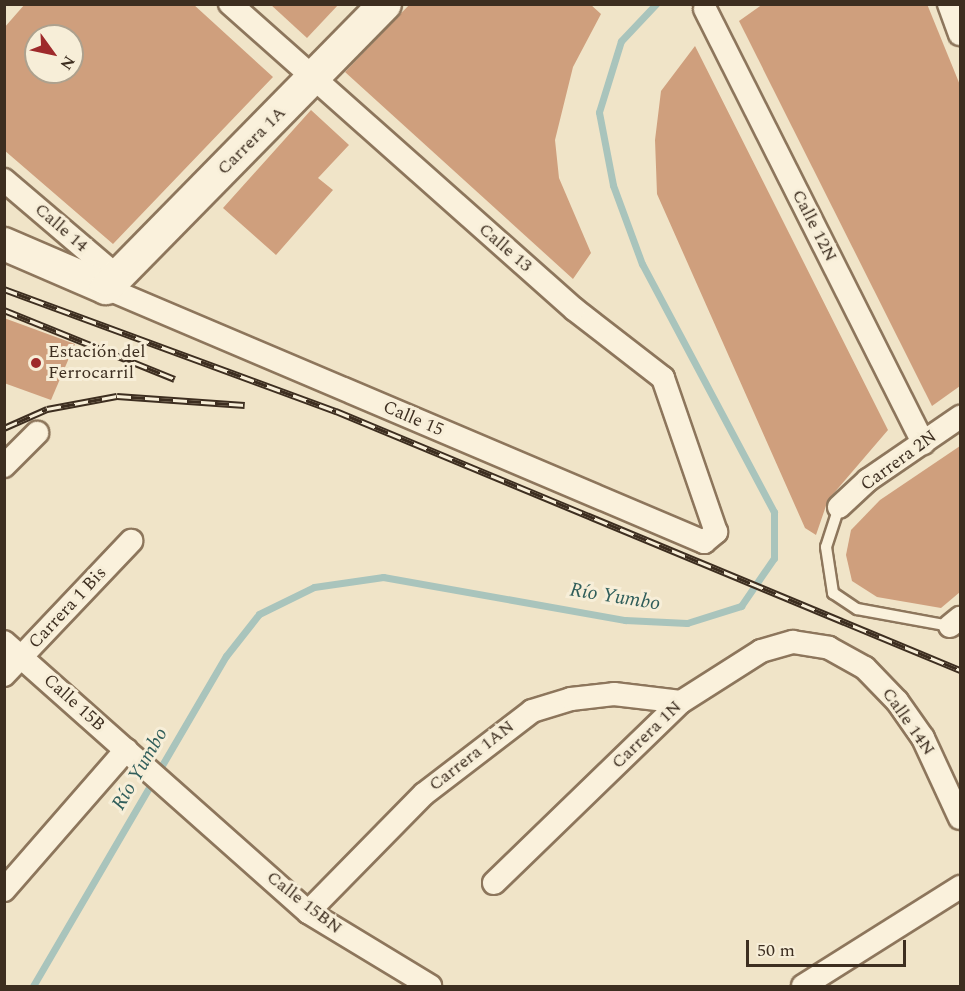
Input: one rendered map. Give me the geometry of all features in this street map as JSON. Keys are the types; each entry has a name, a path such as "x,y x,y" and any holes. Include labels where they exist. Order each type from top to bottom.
{"street":[{"name":"Calle 13","path":"230,4 312,80 574,309 663,378 716,532"},
{"name":"Carrera 1A","path":"112,283 385,4"},
{"path":"949,4 960,34"},
{"name":"Calle 12N","path":"705,9 923,443"},
{"name":"Calle 14","path":"4,180 112,283"},
{"name":"Calle 15","path":"4,244 112,283 704,542 716,532"},
{"name":"Carrera 2N","path":"839,507 868,480 960,417"},
{"path":"4,466 37,433"},
{"name":"Carrera 1 Bis","path":"4,675 131,542"},
{"name":"Calle 15B","path":"4,642 144,765"},
{"name":"Carrera 1N","path":"494,883 681,702 761,651 793,642 829,648"},
{"name":"Calle 14N","path":"829,648 865,668 897,700 923,738 960,818"},
{"name":"Carrera 1AN","path":"308,912 424,794 532,711 572,699 614,694 681,702"},
{"path":"4,890 126,750"},
{"name":"Calle 15BN","path":"144,765 308,912 430,987"},
{"path":"803,987 960,887"}],"lane":[{"path":"839,507 826,548 833,593 857,609 955,622"}],"building":[{"path":"25,4 193,4 273,77 113,244 4,150 4,28"},
{"path":"270,4 339,4 307,38"},
{"path":"410,4 590,4 601,14 573,67 555,140 559,178 591,253 573,279 345,72"},
{"path":"763,4 927,4 960,85 960,386 932,406 739,21"},
{"path":"695,46 888,430 828,500 816,535 805,528 657,194 655,140 661,91"},
{"path":"311,110 349,145 318,178 333,190 276,255 223,208"},
{"name":"Estación del Ferrocarril","path":"4,318 75,344 51,400 4,383"},
{"path":"960,446 960,592 941,608 877,597 852,581 846,555 851,530 880,500"}],"waterway":[{"name":"Río Yumbo","path":"33,986 226,656 259,614 314,587 383,577 625,620 687,623 741,606 774,558 774,512 642,264 613,185 599,112 621,41 656,4"}],"railway":[{"path":"4,289 336,411 960,670"},
{"path":"4,310 175,379"},
{"path":"4,428 47,409 117,396 245,405"}],"place":[{"name":"Estación del Ferrocarril","path":"36,363"}]}
